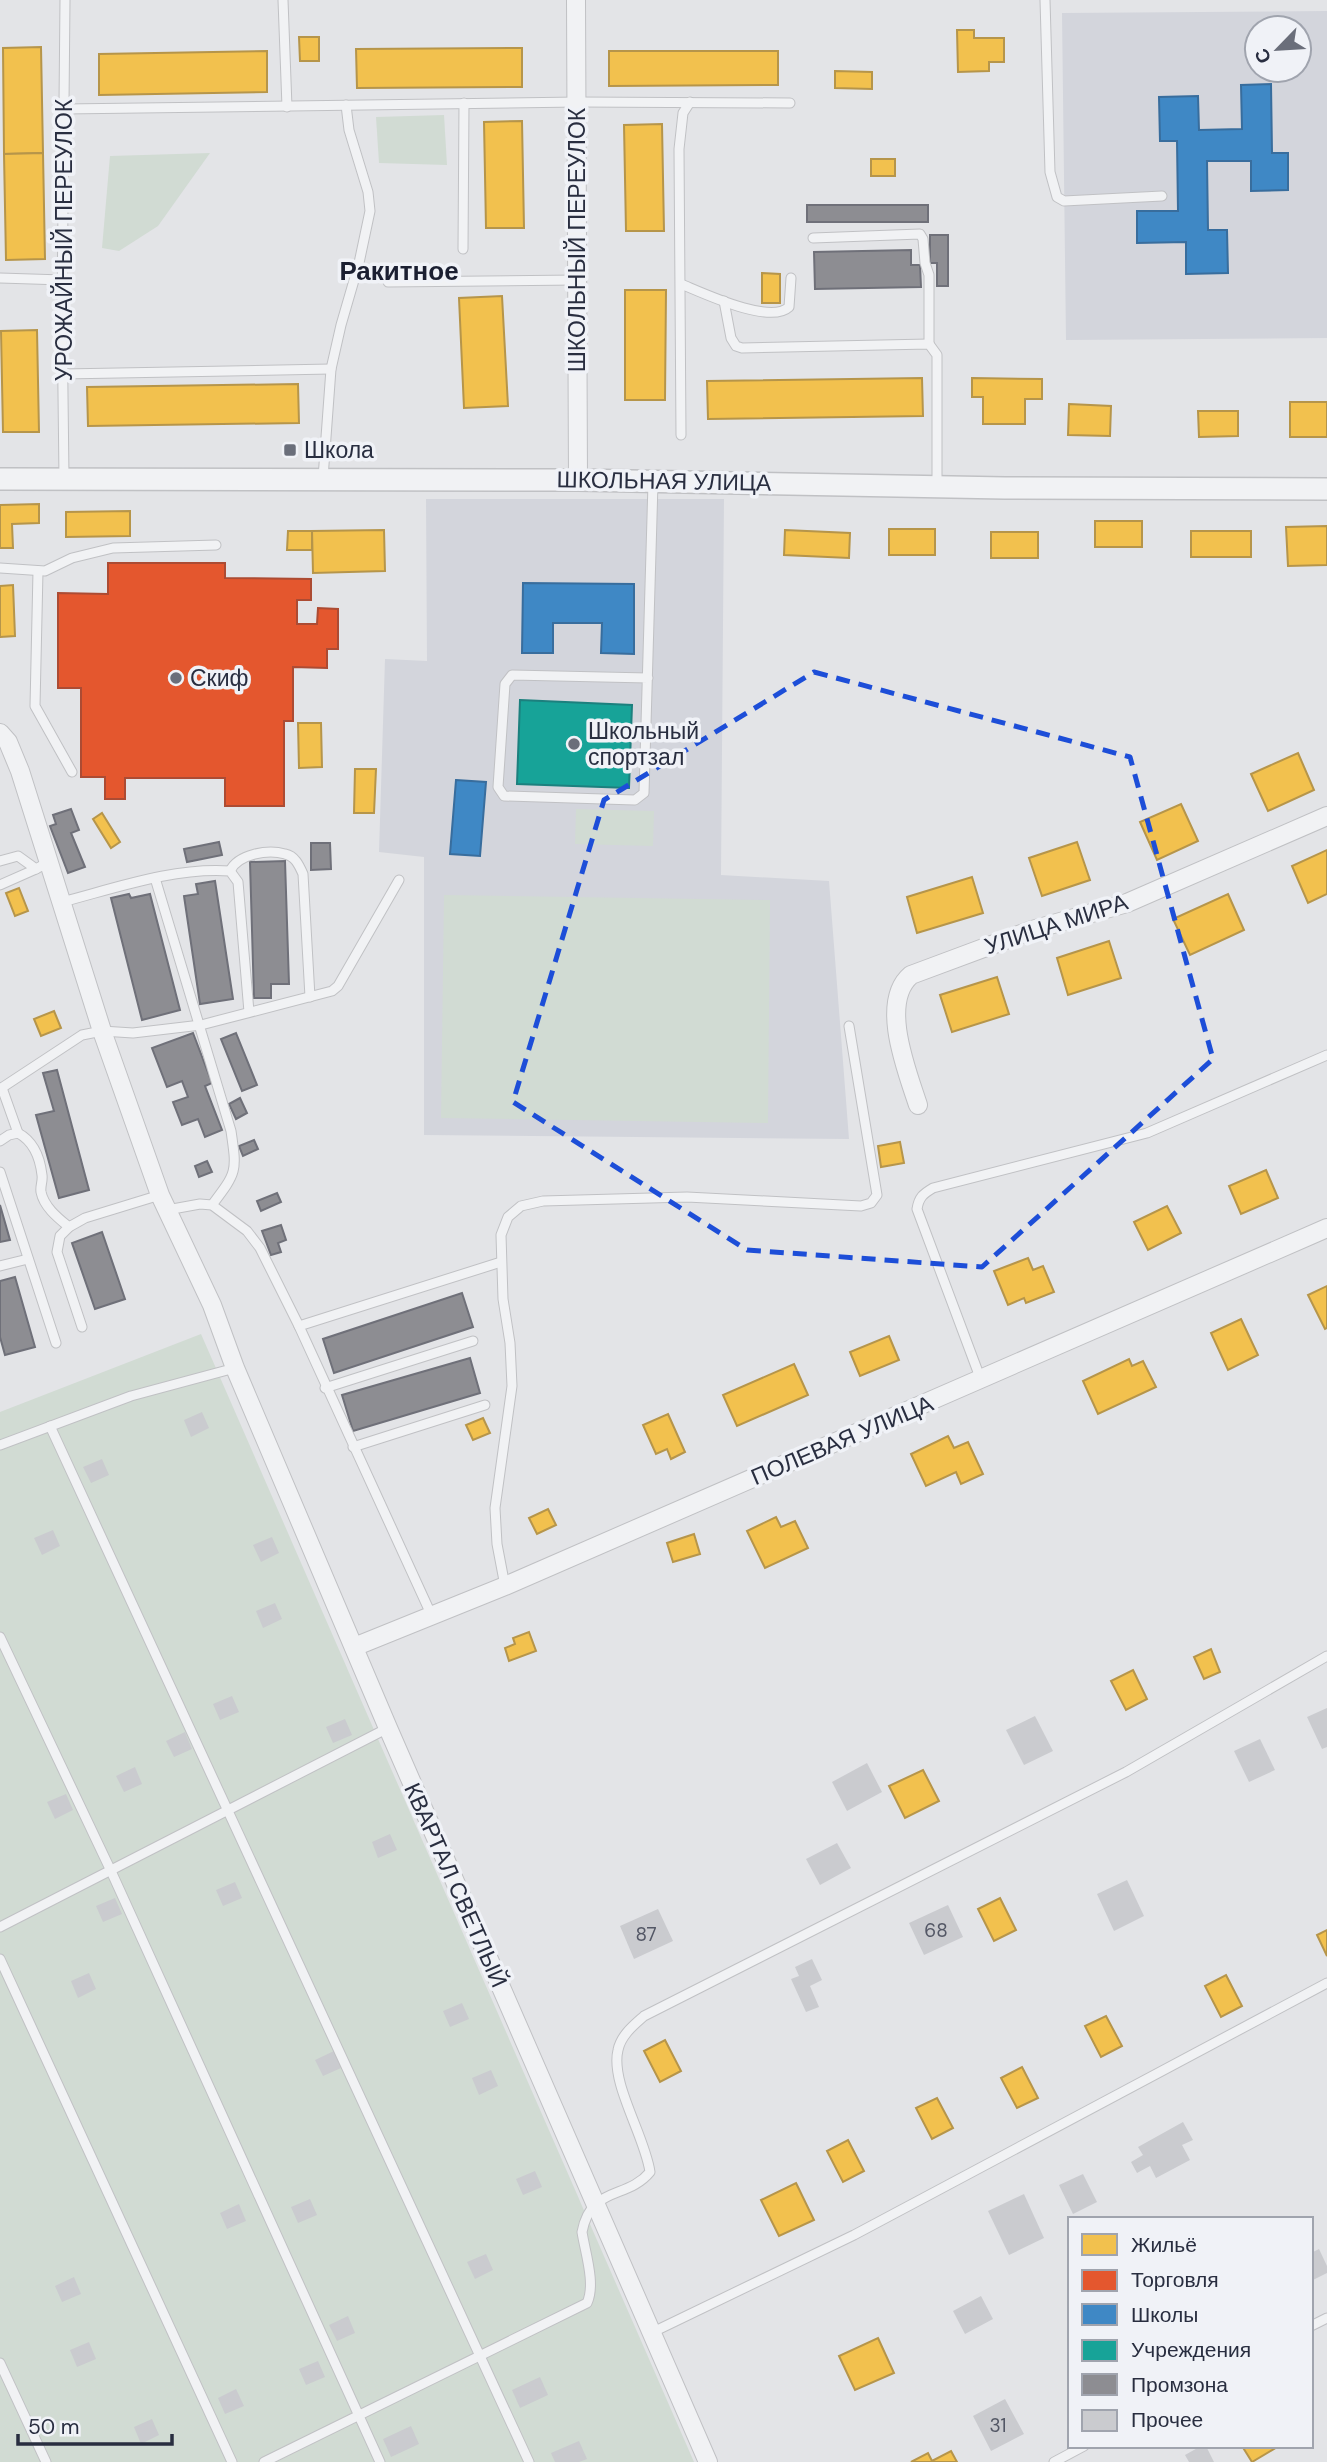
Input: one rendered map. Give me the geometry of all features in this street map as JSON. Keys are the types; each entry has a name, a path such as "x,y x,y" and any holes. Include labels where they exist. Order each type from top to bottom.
{"street":[{"name":"ШКОЛЬНЫЙ ПЕРЕУЛОК","path":"576,0 578,480"},
{"name":"ШКОЛЬНАЯ УЛИЦА","path":"0,480 323,478 1327,489"},
{"name":"КВАРТАЛ СВЕТЛЫЙ","path":"0,733 8,742 20,771 43,865 62,901 102,1031 164,1203 212,1305 235,1368 388,1728 708,2462"},
{"name":"УЛИЦА МИРА","path":"918,1105 898,1044 897,1011 902,983 911,975 1032,930 1127,903 1327,816"},
{"name":"ПОЛЕВАЯ УЛИЦА","path":"354,1647 505,1586 1327,1228"}],"lane":[{"name":"УРОЖАЙНЫЙ ПЕРЕУЛОК","path":"64,480 62,280 65,0"},
{"path":"284,0 287,107"},
{"path":"1045,0 1051,172 1057,197 1064,201 1162,196"},
{"path":"64,109 578,102 790,103"},
{"path":"681,435 679,149 683,113 690,102"},
{"path":"463,249 464,103"},
{"path":"323,478 331,369 370,211 368,192 349,130 346,105"},
{"path":"813,238 920,234 923,239 929,275 929,344 937,355 937,486"},
{"path":"0,278 62,280"},
{"path":"681,284 724,301 771,314 783,312 789,307 791,278"},
{"path":"388,282 577,280"},
{"path":"724,301 731,338 736,346 742,348 929,344"},
{"path":"63,374 331,369"},
{"path":"648,678 512,675 505,684 498,787 505,796 635,800 644,793 648,678 653,481"},
{"path":"0,568 45,570 93,551 113,548 216,545"},
{"path":"38,571 35,706 72,772"},
{"path":"230,871 237,860 253,855 286,854 297,861 303,874 310,998"},
{"path":"0,860 18,856 43,865"},
{"path":"0,885 43,865"},
{"path":"62,901 155,878 212,870 230,871"},
{"path":"230,871 238,882 249,1012"},
{"path":"155,878 231,1131 235,1160 231,1181 212,1205"},
{"path":"69,1227 45,1202 41,1191 43,1177 33,1146 18,1132 1,1088 82,1035 102,1031 133,1033 201,1025 332,991 338,986 399,880"},
{"path":"505,1586 497,1544 495,1508 512,1386 501,1262 501,1235 508,1217 521,1206 543,1201 687,1197 860,1206 871,1203 877,1195 849,1026"},
{"path":"981,1380 918,1209 919,1199 923,1194 933,1188 1147,1133 1327,1055"},
{"path":"0,1141 18,1132"},
{"path":"0,1172 56,1343"},
{"path":"82,1327 57,1252 60,1236 69,1227 85,1218 164,1203 212,1205 247,1231 260,1248 299,1326 431,1614"},
{"path":"0,1266 28,1259"},
{"path":"299,1326 501,1262"},
{"path":"326,1388 473,1341"},
{"path":"0,1445 131,1396 235,1368"},
{"path":"353,1447 485,1405"},
{"path":"50,1426 529,2462"},
{"path":"0,1637 111,1871 380,2462"},
{"path":"264,2462 587,2303 590,2285 582,2232 584,2223 595,2202 643,2180 650,2172 648,2154 625,2096 617,2063 618,2048 628,2031 644,2016 1126,1772 1327,1656"},
{"path":"0,1927 388,1728"},
{"path":"0,1959 232,2462"},
{"path":"650,2333 854,2235 1327,1983"},
{"path":"0,2363 46,2462"},
{"path":"1054,2462 1080,2448"}],"highlighted area":[{"path":"814,672 1130,757 1213,1059 982,1267 747,1250 513,1102 604,800"}],"shaded area":[{"path":"1327,11 1327,338 1066,340 1062,13"},
{"path":"444,115 447,165 379,163 376,117"},
{"path":"210,153 158,226 119,251 102,248 110,156"},
{"path":"426,499 724,499 721,875 829,881 849,1139 424,1135 424,857 379,852 385,659 427,661"},
{"path":"576,809 654,811 653,846 575,844"},
{"path":"444,895 770,900 768,1123 441,1118"},
{"path":"201,1334 694,2462 0,2462 0,1412"}],"building: Жильё":[{"path":"957,30 974,30 974,38 1004,38 1004,62 989,62 989,71 958,72"},
{"path":"299,37 319,37 319,61 300,61"},
{"path":"41,47 43,153 4,154 3,48"},
{"path":"522,48 522,87 357,88 356,49"},
{"path":"267,51 267,92 99,95 99,54"},
{"path":"609,51 778,51 778,85 609,86"},
{"path":"835,71 872,72 872,89 835,88"},
{"path":"522,121 524,228 486,228 484,122"},
{"path":"662,124 664,231 626,231 624,125"},
{"path":"43,153 45,259 6,260 4,154"},
{"path":"871,159 895,159 895,176 871,176"},
{"path":"762,273 780,274 780,303 762,303"},
{"path":"625,290 666,290 665,400 625,400"},
{"path":"502,296 508,406 464,408 459,298"},
{"path":"37,330 39,432 3,432 1,331"},
{"path":"922,378 923,416 708,419 707,381"},
{"path":"972,378 1042,379 1042,399 1025,399 1025,424 983,424 983,397 972,397"},
{"path":"298,384 299,423 88,426 87,387"},
{"path":"1290,402 1327,402 1327,437 1290,437"},
{"path":"1069,404 1111,406 1110,436 1068,435"},
{"path":"1198,411 1238,411 1238,436 1199,437"},
{"path":"39,504 39,523 12,524 13,548 0,548 0,505"},
{"path":"130,511 130,536 66,537 66,512"},
{"path":"1095,521 1142,521 1142,547 1095,547"},
{"path":"1327,526 1327,565 1288,566 1286,527"},
{"path":"889,529 935,529 935,555 889,555"},
{"path":"384,530 385,571 313,573 312,531"},
{"path":"785,530 850,533 849,558 784,555"},
{"path":"288,531 312,531 312,550 287,550"},
{"path":"1191,531 1251,531 1251,557 1191,557"},
{"path":"991,532 1038,532 1038,558 991,558"},
{"path":"13,585 15,636 0,637 0,586"},
{"path":"298,723 321,723 322,767 299,768"},
{"path":"1298,753 1314,790 1268,811 1251,774"},
{"path":"355,769 376,769 374,813 354,813"},
{"path":"1181,804 1198,841 1157,860 1140,822"},
{"path":"102,813 120,842 111,848 93,819"},
{"path":"1077,842 1090,880 1042,896 1029,858"},
{"path":"1327,850 1327,894 1308,903 1292,866"},
{"path":"972,877 983,913 917,933 907,897"},
{"path":"19,888 28,911 15,916 6,893"},
{"path":"1228,894 1244,930 1190,955 1173,919"},
{"path":"1109,941 1121,978 1068,995 1057,958"},
{"path":"997,977 1009,1014 952,1032 940,995"},
{"path":"54,1011 61,1028 41,1036 34,1019"},
{"path":"900,1142 904,1163 881,1167 878,1146"},
{"path":"1266,1170 1278,1198 1241,1214 1229,1186"},
{"path":"1167,1206 1181,1233 1148,1250 1134,1222"},
{"path":"1028,1258 1033,1270 1043,1266 1054,1292 1026,1303 1024,1298 1008,1305 994,1271"},
{"path":"1327,1286 1327,1328 1325,1329 1308,1295"},
{"path":"1241,1319 1258,1355 1228,1370 1211,1333"},
{"path":"889,1336 899,1360 860,1376 850,1352"},
{"path":"1129,1359 1132,1366 1143,1361 1156,1387 1098,1414 1083,1381"},
{"path":"794,1364 808,1395 737,1426 723,1395"},
{"path":"668,1414 685,1452 671,1459 667,1449 656,1454 643,1425"},
{"path":"483,1418 490,1433 473,1440 466,1425"},
{"path":"948,1436 954,1448 968,1442 983,1474 961,1484 956,1472 926,1486 911,1454"},
{"path":"548,1509 556,1525 537,1534 529,1518"},
{"path":"776,1517 781,1527 795,1521 808,1548 765,1568 747,1531"},
{"path":"694,1534 700,1554 673,1562 667,1543"},
{"path":"529,1632 536,1651 509,1661 505,1648 515,1644 513,1638"},
{"path":"1211,1649 1220,1672 1204,1679 1194,1657"},
{"path":"1133,1670 1147,1699 1126,1710 1111,1681"},
{"path":"923,1770 939,1801 905,1818 889,1786"},
{"path":"1000,1898 1016,1930 994,1941 978,1909"},
{"path":"1327,1930 1327,1956 1317,1935"},
{"path":"1226,1975 1242,2006 1221,2017 1205,1986"},
{"path":"1106,2016 1122,2046 1101,2057 1085,2026"},
{"path":"665,2040 681,2071 660,2082 644,2051"},
{"path":"1022,2067 1038,2098 1017,2108 1001,2078"},
{"path":"937,2098 953,2128 932,2139 916,2108"},
{"path":"848,2140 864,2171 843,2182 827,2151"},
{"path":"796,2183 814,2220 779,2236 761,2200"},
{"path":"878,2338 894,2373 855,2390 839,2356"},
{"path":"1243,2448 1276,2448 1252,2462"},
{"path":"951,2451 957,2462 911,2462 928,2453 932,2461"}],"building: Торговля":[{"name":"Скиф","path":"108,563 225,563 225,578 311,579 311,600 297,600 297,624 317,624 318,608 338,609 338,649 327,649 327,668 293,667 293,721 284,721 284,806 225,806 225,778 125,778 125,799 105,799 105,777 81,777 81,688 58,688 58,593 108,594"}],"building: Школы":[{"path":"1271,84 1272,153 1288,153 1288,190 1251,191 1251,161 1207,161 1208,230 1227,230 1228,273 1186,274 1186,242 1137,243 1137,211 1178,211 1177,141 1160,141 1159,97 1198,96 1199,130 1242,129 1241,85"},
{"path":"523,583 634,584 634,654 601,653 602,623 553,623 553,653 522,653"},
{"path":"456,780 486,782 480,856 450,854"}],"building: Учреждения":[{"name":"Школьный спортзал","path":"520,700 632,705 629,788 517,784"}],"building: Промзона":[{"path":"807,205 928,205 928,222 807,222"},
{"path":"930,235 948,235 948,286 937,286 937,263 930,263"},
{"path":"911,250 911,265 920,265 921,287 815,289 814,252"},
{"path":"71,809 79,830 71,833 85,867 68,873 50,826 56,824 53,815"},
{"path":"219,842 222,855 187,862 184,849"},
{"path":"311,843 330,843 331,869 311,870"},
{"path":"285,861 289,984 271,984 271,998 254,998 250,862"},
{"path":"215,881 233,999 200,1004 184,896 198,894 196,884"},
{"path":"129,894 131,898 150,894 180,1010 142,1020 111,898"},
{"path":"193,1033 212,1083 205,1086 222,1130 205,1137 198,1119 182,1125 173,1102 188,1097 182,1081 167,1087 152,1048"},
{"path":"236,1033 257,1085 242,1091 221,1039"},
{"path":"57,1070 89,1190 59,1198 36,1115 54,1111 43,1073"},
{"path":"240,1098 247,1113 236,1119 229,1104"},
{"path":"254,1140 258,1149 243,1156 239,1146"},
{"path":"207,1161 212,1172 199,1177 195,1166"},
{"path":"277,1193 281,1202 261,1211 257,1201"},
{"path":"0,1205 10,1240 0,1242"},
{"path":"281,1225 286,1240 278,1243 281,1252 271,1255 262,1231"},
{"path":"102,1232 125,1299 95,1309 72,1243"},
{"path":"15,1277 35,1347 5,1355 0,1337 0,1281"},
{"path":"462,1293 473,1327 334,1373 323,1339"},
{"path":"470,1358 480,1393 353,1431 342,1395"}],"building: Прочее":[{"path":"202,1412 209,1428 191,1437 184,1420"},
{"path":"102,1459 109,1475 91,1483 83,1467"},
{"path":"53,1530 60,1546 42,1555 34,1538"},
{"path":"272,1537 279,1553 261,1562 253,1545"},
{"path":"275,1603 282,1619 263,1628 256,1611"},
{"path":"232,1696 239,1712 220,1720 213,1704"},
{"path":"1327,1708 1327,1747 1322,1749 1307,1717"},
{"path":"1035,1716 1053,1751 1024,1765 1006,1730"},
{"path":"345,1719 352,1735 333,1743 326,1727"},
{"path":"185,1732 192,1749 174,1757 166,1741"},
{"path":"1260,1739 1275,1770 1249,1782 1234,1751"},
{"path":"867,1763 882,1792 847,1811 832,1782"},
{"path":"135,1767 142,1784 124,1792 116,1776"},
{"path":"66,1794 73,1810 55,1819 47,1802"},
{"path":"390,1834 397,1850 378,1858 372,1842"},
{"path":"837,1843 851,1868 820,1885 806,1859"},
{"path":"1127,1880 1144,1916 1114,1931 1097,1894"},
{"path":"235,1882 242,1898 223,1906 216,1890"},
{"path":"115,1898 122,1914 103,1922 96,1906"},
{"path":"948,1905 963,1937 924,1955 909,1923"},
{"path":"658,1909 673,1941 634,1959 620,1926"},
{"path":"812,1959 822,1980 810,1986 819,2007 806,2012 791,1979 799,1976 795,1967"},
{"path":"89,1973 96,1989 78,1998 71,1981"},
{"path":"462,2003 469,2019 450,2027 443,2011"},
{"path":"334,2051 341,2068 323,2076 315,2060"},
{"path":"491,2070 498,2086 479,2095 472,2078"},
{"path":"1183,2122 1193,2140 1182,2145 1190,2160 1156,2178 1150,2166 1137,2173 1131,2162 1143,2155 1138,2147"},
{"path":"535,2171 542,2187 523,2195 516,2179"},
{"path":"1083,2174 1097,2202 1073,2214 1059,2185"},
{"path":"1024,2194 1044,2238 1009,2255 988,2211"},
{"path":"310,2199 317,2215 298,2223 291,2207"},
{"path":"239,2204 246,2221 227,2229 220,2213"},
{"path":"1319,2249 1327,2266 1327,2273 1313,2280 1313,2252"},
{"path":"486,2254 493,2270 475,2279 467,2262"},
{"path":"74,2277 81,2294 62,2302 55,2286"},
{"path":"981,2296 993,2319 965,2334 953,2311"},
{"path":"348,2316 355,2333 337,2341 329,2325"},
{"path":"89,2342 96,2359 77,2367 70,2350"},
{"path":"318,2361 325,2377 306,2385 299,2369"},
{"path":"540,2377 548,2395 520,2408 512,2390"},
{"path":"236,2389 244,2406 225,2414 218,2398"},
{"path":"1005,2399 1024,2434 991,2451 973,2416"},
{"path":"152,2419 159,2435 141,2444 134,2427"},
{"path":"411,2426 419,2444 391,2457 383,2439"},
{"path":"579,2441 587,2459 579,2462 555,2462 551,2453"},
{"path":"1197,2448 1207,2448 1214,2462 1189,2462 1185,2455"}],"place":[{"name":"Школа","path":"290,450"},
{"name":"Скиф","path":"176,678"},
{"name":"Школьный спортзал","path":"574,744"}],"district":[{"name":"Ракитное","path":"399,271"}]}
